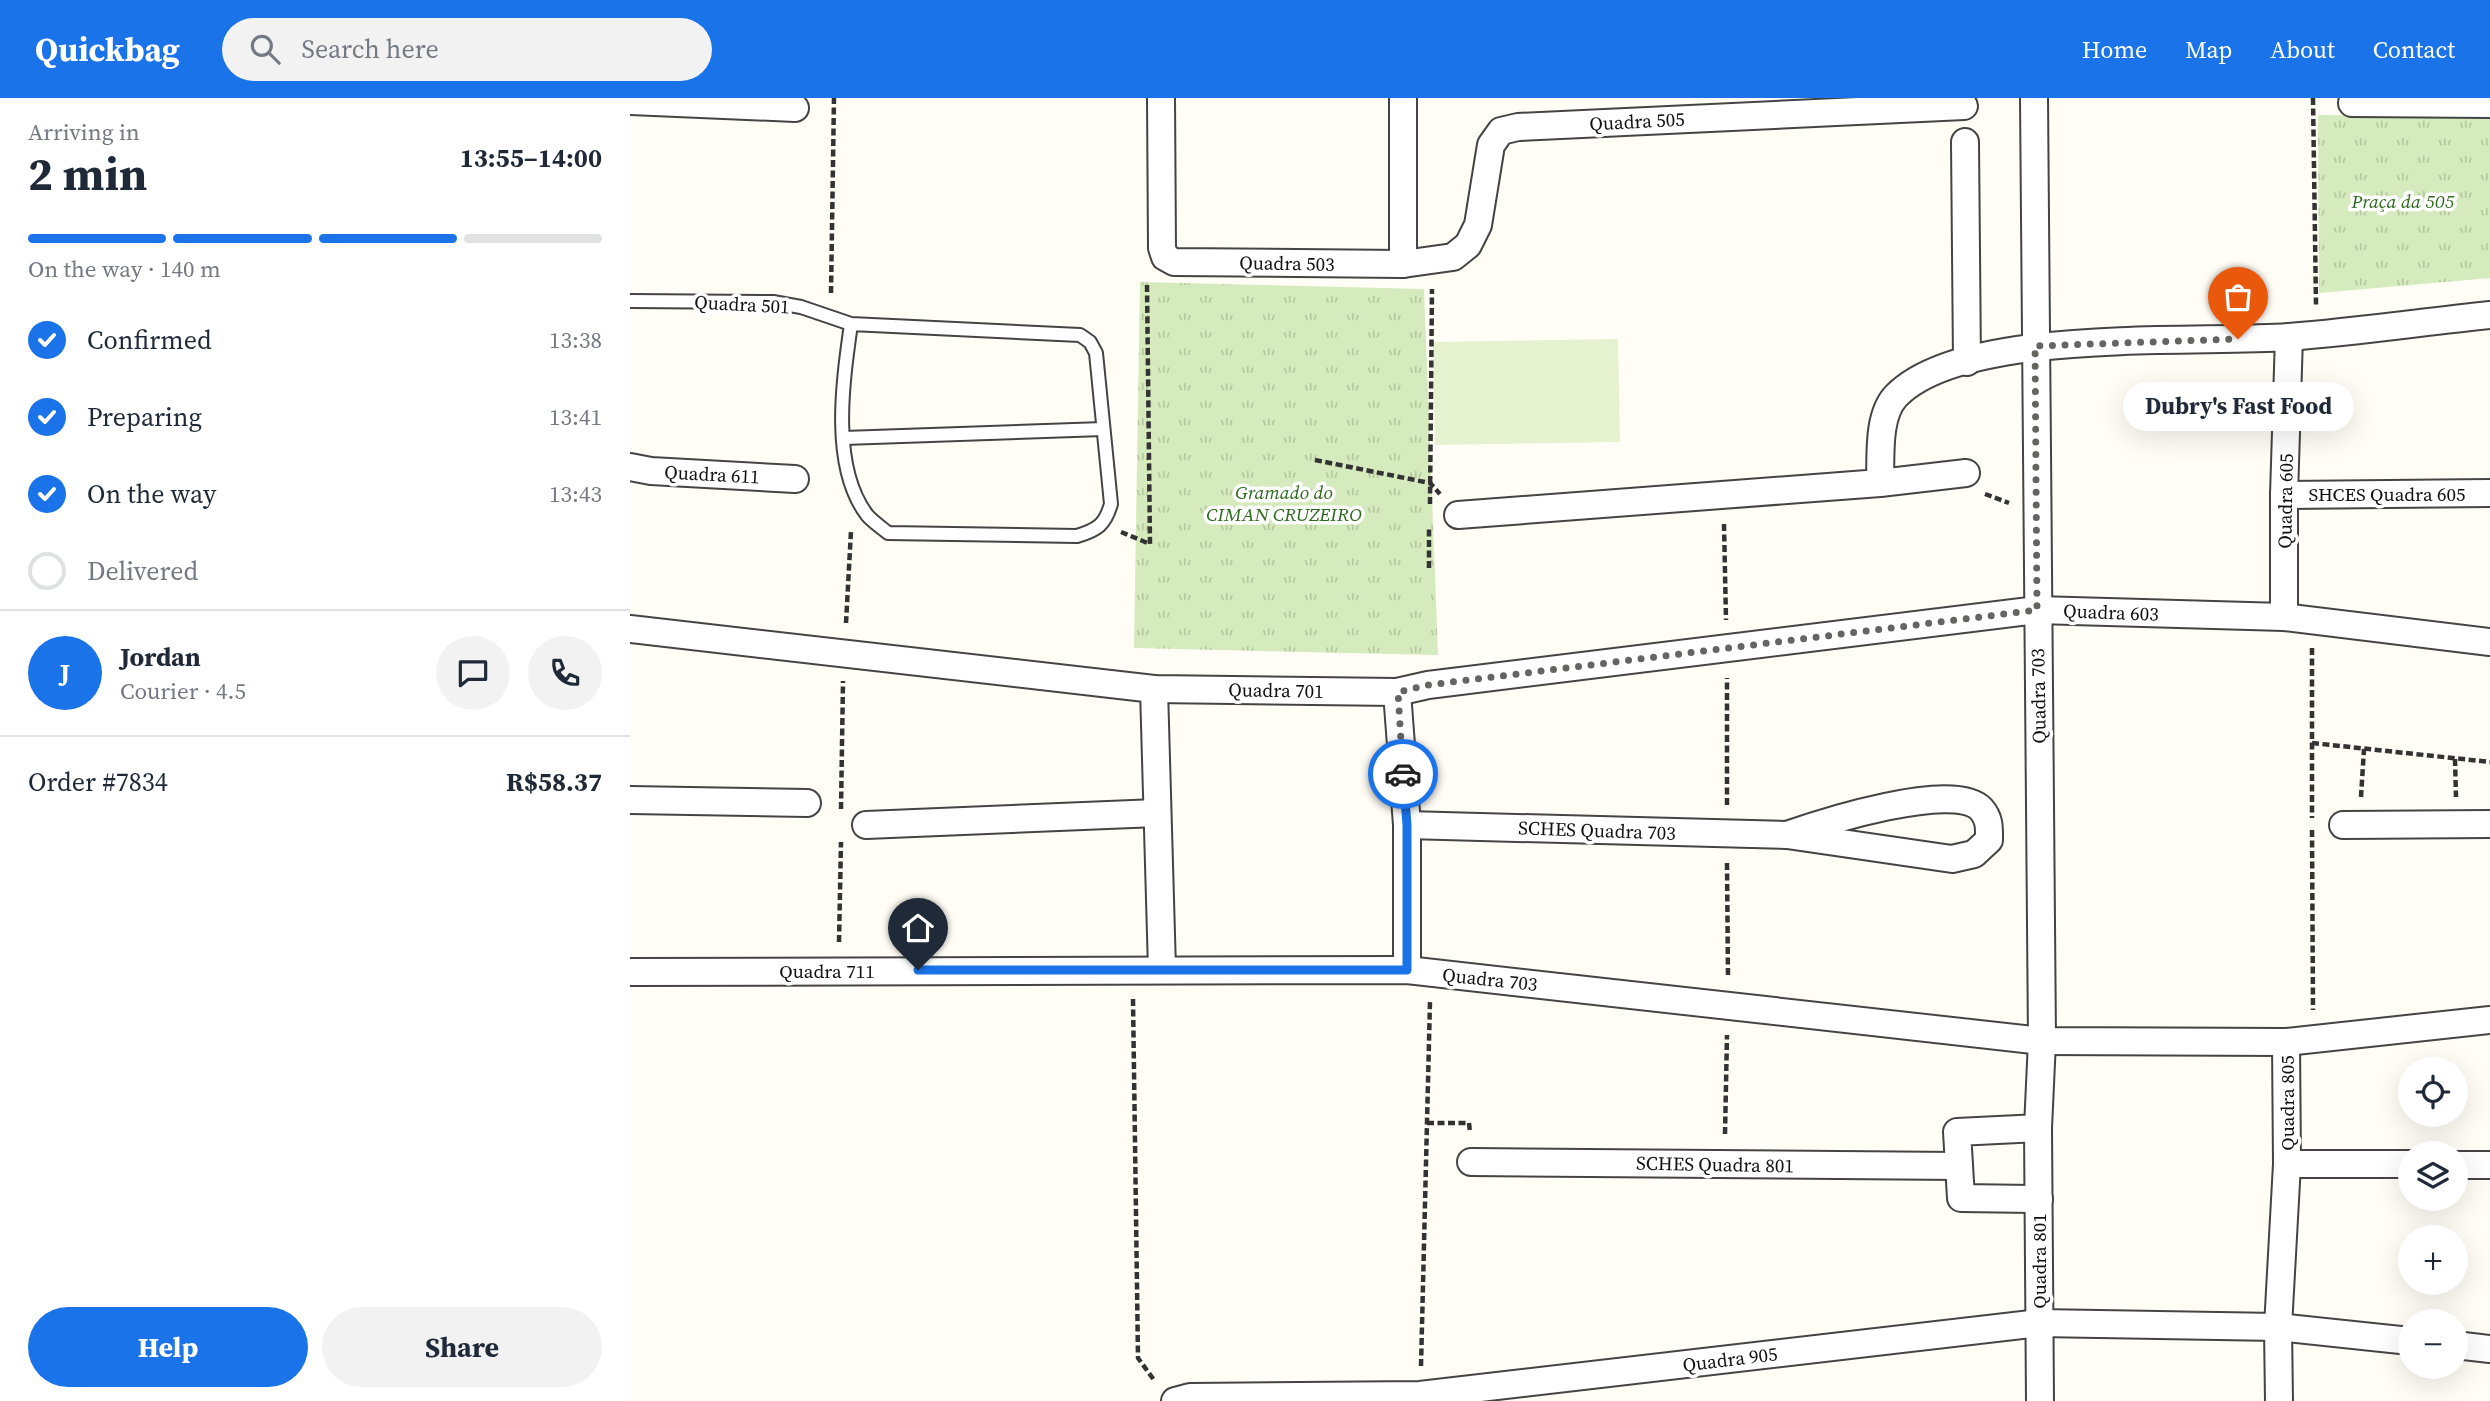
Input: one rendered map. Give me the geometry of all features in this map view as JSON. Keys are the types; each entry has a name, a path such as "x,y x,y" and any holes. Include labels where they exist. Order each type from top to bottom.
{"street":[{"name":"Quadra 503","path":"1161,98 1162,248 1165,257 1174,262 1403,264"},
{"path":"1403,264 1404,98"},
{"path":"2035,98 2035,346"},
{"path":"630,101 795,108"},
{"path":"2352,103 2490,104"},
{"name":"Quadra 505","path":"1403,264 1453,257 1468,245 1478,225 1491,145 1501,131 1518,127 1964,106"},
{"path":"1965,142 1968,362"},
{"path":"1880,483 1884,422 1894,398 1910,384 1968,362 2035,346 2289,337 2490,315"},
{"name":"Quadra 605","path":"2284,617 2284,495 2289,337"},
{"name":"Quadra 603","path":"2035,346 2037,610 2284,617"},
{"name":"Quadra 611","path":"630,467 651,471 795,479"},
{"path":"1458,515 1880,483 1966,473"},
{"name":"SHCES Quadra 605","path":"2284,495 2490,493"},
{"path":"630,629 1154,689 1162,969 1419,971 1398,692 1441,683 2037,610"},
{"name":"Quadra 703","path":"2037,610 2042,1041"},
{"path":"2284,617 2490,642"},
{"name":"Quadra 701","path":"1154,689 1398,692"},
{"path":"630,800 807,803"},
{"name":"SCHES Quadra 703","path":"1407,825 1787,835 1952,859 1975,854 1989,840 1990,823 1980,808 1967,801 1939,800 1880,807 1787,835"},
{"path":"853,822 1157,813"},
{"path":"2351,825 2490,824"},
{"name":"Quadra 711","path":"630,972 1162,969"},
{"name":"Quadra 703","path":"1419,971 2042,1041 2286,1042"},
{"name":"Quadra 805","path":"2278,1327 2287,1164 2286,1042 2490,1020"},
{"name":"Quadra 801","path":"2039,1323 2038,1128 2042,1041"},
{"name":"Quadra 801","path":"2038,1128 1957,1132 1961,1198 2039,1199"},
{"name":"SCHES Quadra 801","path":"1471,1162 1959,1166"},
{"path":"2287,1164 2398,1164"},
{"path":"2468,1164 2490,1165"},
{"path":"2039,1323 2040,1401"},
{"name":"Quadra 905","path":"1168,1396 1420,1398 2039,1323 2278,1327 2398,1340"},
{"path":"2278,1327 2279,1401"},
{"path":"2468,1347 2490,1349"}],"lane":[{"name":"Quadra 501","path":"630,301 773,302 828,315 851,324 1080,335 1090,342 1096,353 1111,504 1107,520"},
{"path":"851,324 842,385 845,458 853,491 868,516 888,533 1077,536 1096,531 1107,520"},
{"path":"844,438 1103,429"}],"path":[{"path":"828,315 833,280 834,98"},
{"path":"2313,98 2316,334"},
{"path":"1430,507 1434,260"},
{"path":"1107,520 1121,532 1150,544 1147,285"},
{"path":"1315,460 1430,483 1458,515"},
{"path":"1966,473 1983,493 2036,513"},
{"path":"853,491 844,653 853,822"},
{"path":"1429,568 1430,519"},
{"path":"2312,743 2490,762"},
{"path":"2351,825 2364,749"},
{"path":"838,971 841,833"},
{"path":"1132,969 1138,1358 1168,1396"},
{"path":"1419,971 1420,1398"}],"green space":[{"name":"Praça da 505","path":"2318,115 2490,117 2490,278 2319,293"},
{"name":"Gramado do CIMAN CRUZEIRO","path":"1140,282 1424,289 1438,655 1134,648"},
{"path":"1618,339 1620,442 1435,445 1433,342"}],"way so far":[{"path":"1403,774 1398,692 1428,685 2037,610 2035,346 2238,339"}],"place":[{"name":"Dubry's Fast Food","path":"2238,339"}],"route":[{"path":"918,970 1407,970 1407,825 1403,774"}]}
